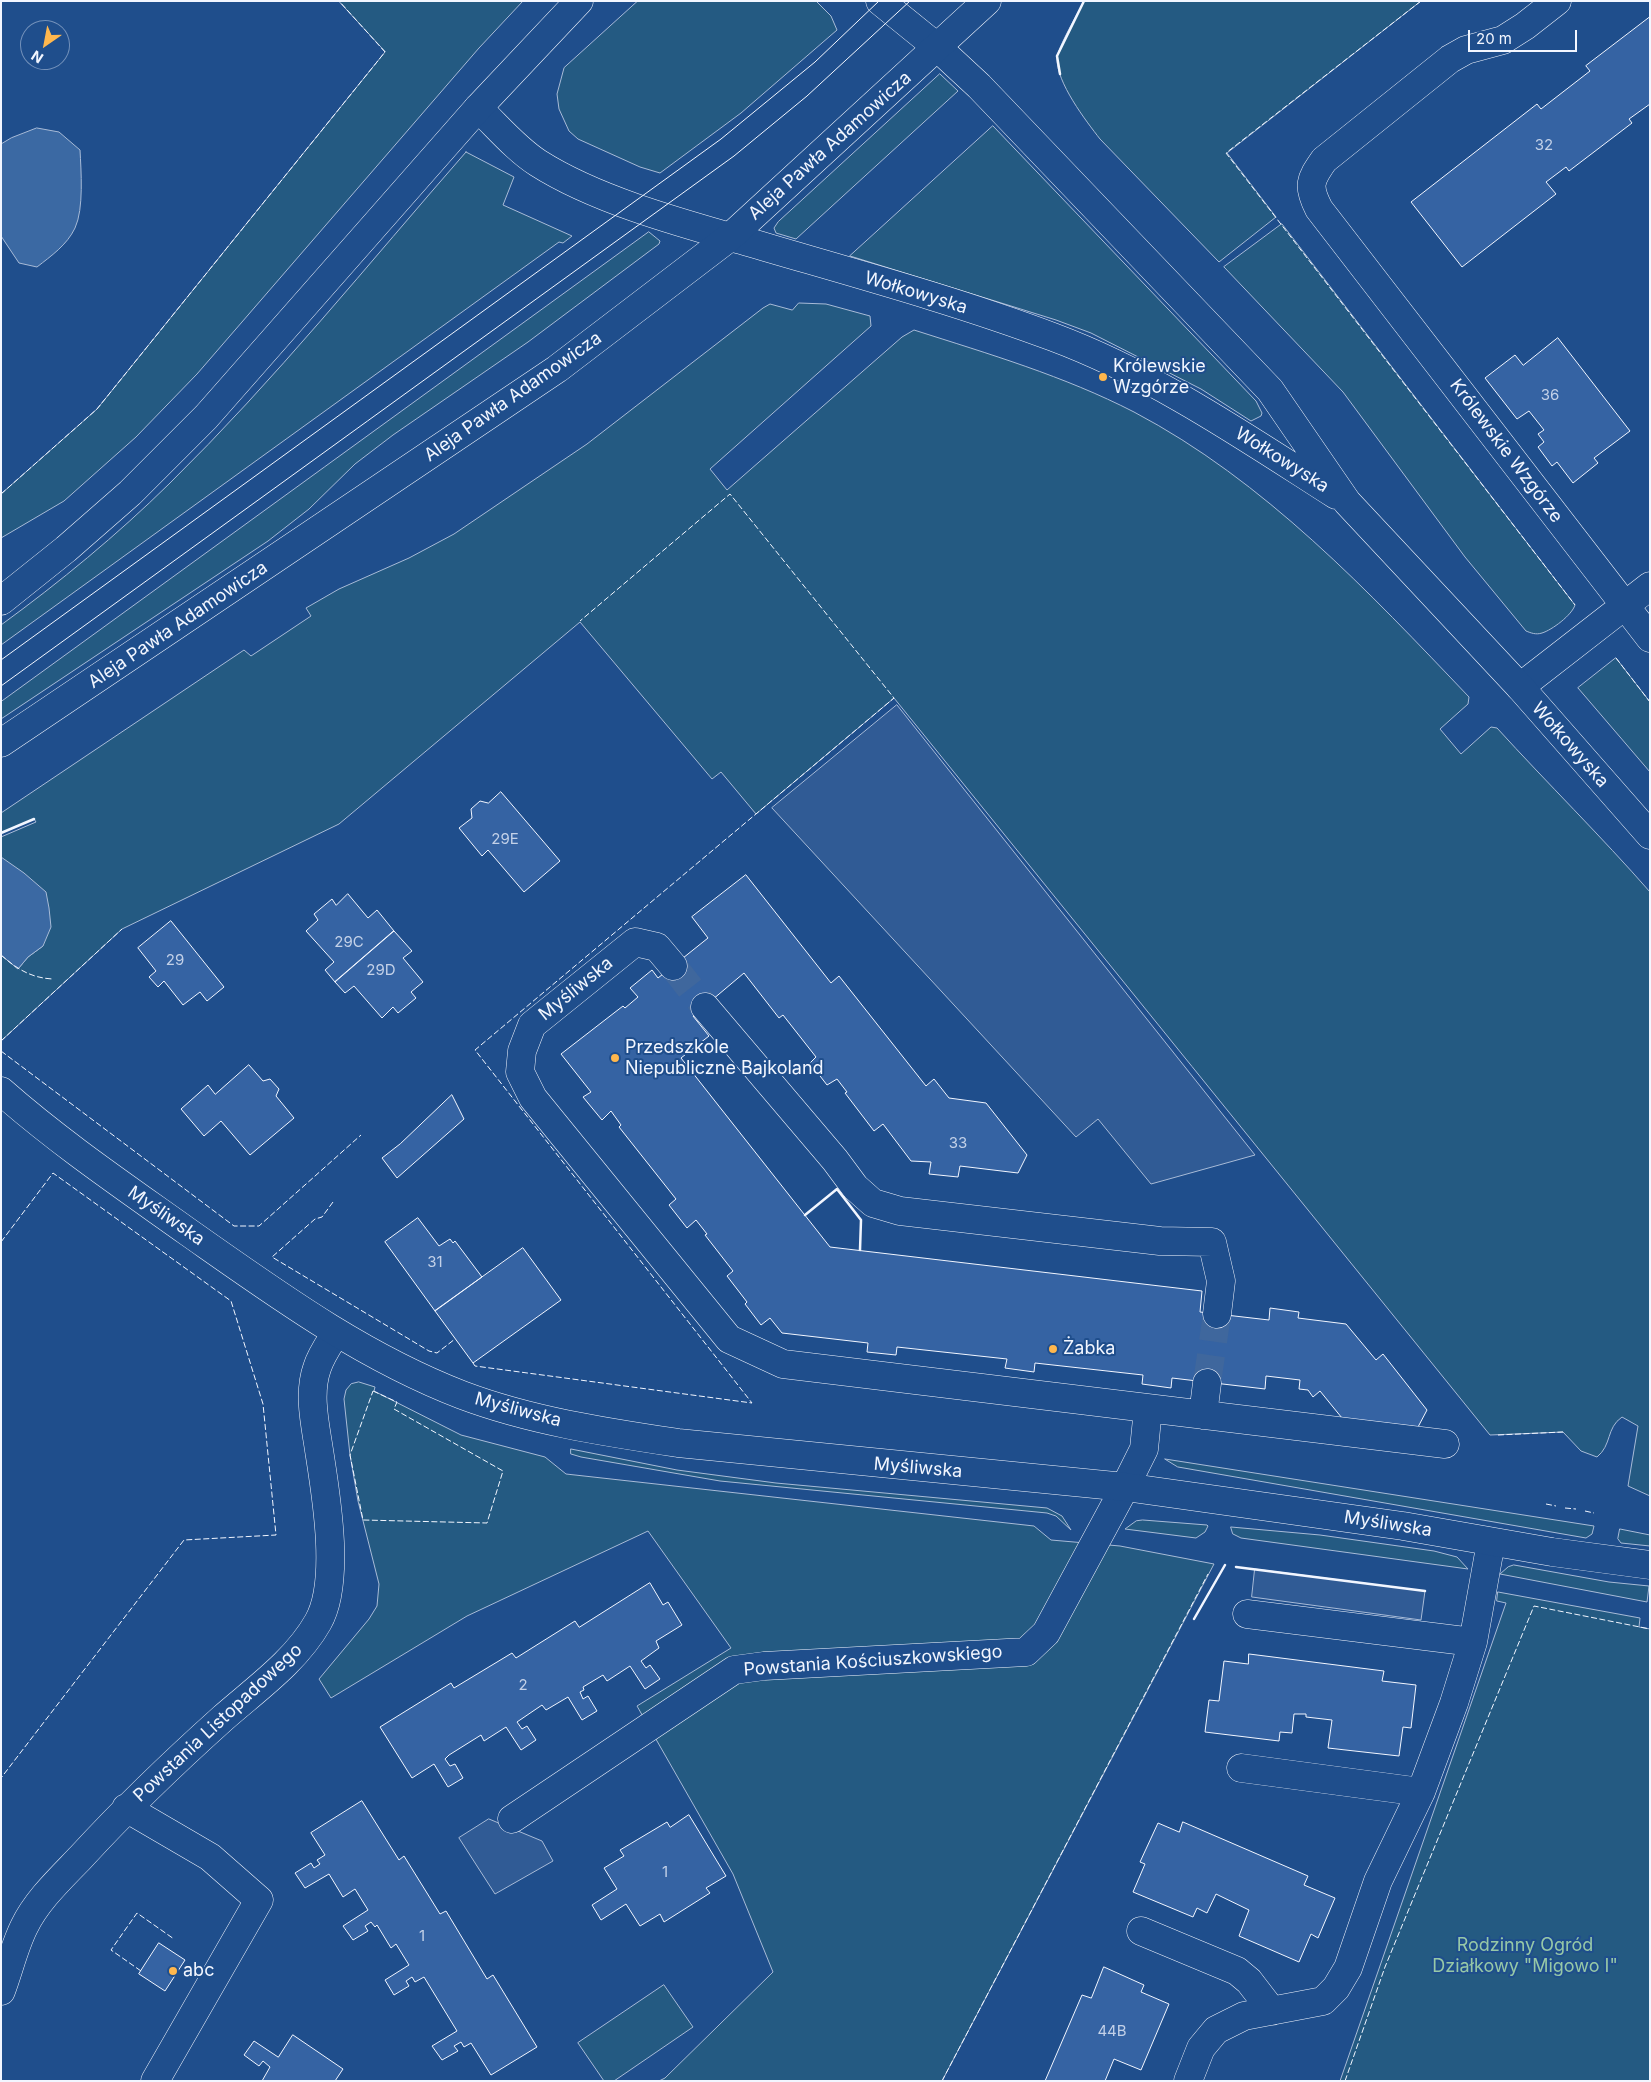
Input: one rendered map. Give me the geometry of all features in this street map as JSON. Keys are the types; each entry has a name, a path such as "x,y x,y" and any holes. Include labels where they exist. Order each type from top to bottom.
{"street":[{"path":"1,600 66,549 130,493 206,418 478,108 579,1"},
{"name":"Wołkowyska","path":"880,1 938,48 1017,125 1270,390 1347,502 1520,687 1650,835"},
{"name":"Aleja Pawła Adamowicza","path":"1,743 557,369 730,237 987,1"},
{"name":"Królewskie Wzgórze","path":"1556,1 1503,40 1466,50 1450,59 1324,160 1311,182 1311,194 1319,209 1650,638"},
{"name":"Wołkowyska","path":"478,108 536,162 568,179 654,214 986,315 1054,337 1113,362 1178,396 1347,502"},
{"path":"1520,687 1650,586"},
{"name":"Myśliwska","path":"673,966 657,947 635,942 532,1025 522,1051 520,1072 533,1098 728,1339 782,1364 1445,1444"},
{"path":"705,1007 835,1160 855,1187 872,1202 900,1211 1160,1242 1212,1242 1221,1281 1217,1314"},
{"name":"Myśliwska","path":"1,1091 27,1114 122,1185 336,1333 403,1370 462,1395 512,1412 604,1432 741,1450 1125,1487 1403,1526 1491,1542 1650,1565"},
{"name":"Powstania Listopadowego","path":"1,1991 24,1927 49,1891 126,1808 285,1663 307,1639 319,1620 328,1593 330,1560 326,1491 312,1410 313,1386 317,1367 336,1333"},
{"path":"1203,1415 1207,1383"},
{"path":"1125,1487 1144,1449 1148,1409"},
{"name":"Powstania Kościuszkowskiego","path":"512,1819 734,1670 774,1665 1026,1652 1046,1633 1125,1487"},
{"path":"1188,2081 1201,2048 1216,2030 1244,2016 1323,2001 1336,1988 1348,1968 1378,1881 1420,1792 1454,1703 1473,1642 1491,1542"},
{"path":"1248,1614 1473,1642"},
{"path":"1241,1768 1420,1792"},
{"path":"126,1808 210,1857 259,1900 155,2081"},
{"path":"1141,1931 1237,1971 1249,1980 1272,2011"}],"green space":[{"path":"339,1 523,1 479,48 197,374 136,437 64,501 1,538 1,494 97,409 385,52"},
{"path":"638,1 816,1 831,16 837,30 741,113 660,173 640,167 578,139 569,131 559,109 557,94 564,68"},
{"path":"1084,1 1421,1 1227,153 1276,217 1219,262 1100,139 1066,89 1058,68 1058,53"},
{"path":"940,74 958,91 796,239 776,233 774,228 778,222"},
{"path":"993,126 1256,401 1262,413 1261,416 1251,421 1201,389 1091,333 1056,320 850,256"},
{"path":"466,152 514,177 503,205 572,236 563,243 559,242 1,645 1,625 109,540 169,484 284,363"},
{"path":"1282,224 1575,605 1570,613 1556,625 1540,634 1526,631 1465,557 1343,392 1224,267"},
{"path":"649,232 660,241 659,244 528,342 393,435 355,464 309,509 268,541 1,719 1,702"},
{"path":"799,303 826,304 870,316 871,326 710,469 727,490 902,337 914,330 1026,366 1081,387 1134,412 1182,440 1227,471 1313,541 1392,617 1469,697 1468,704 1440,729 1461,754 1491,727 1497,728 1650,892 1650,1496 1628,1486 1638,1426 1622,1417 1613,1426 1605,1447 1597,1457 1581,1451 1563,1432 1490,1435 894,698 756,814 721,772 712,779 580,622 339,824 122,929 1,1041 1,955 18,969 28,957 43,946 1,857 1,837 36,822 34,819 1,833 1,813 244,650 251,656 311,616 306,608 339,589 409,558 454,534 587,444 763,308 770,304 792,310"},
{"path":"1616,658 1650,702 1650,772 1578,688"},
{"path":"359,1382 375,1387 374,1391 461,1435 545,1457 566,1474 1034,1526 1051,1540 1120,1546 1214,1564 942,2081 659,2081 665,2078 773,1972 733,1874 637,1706 731,1648 648,1531 467,1616 331,1698 319,1679 369,1619 377,1606 379,1584 358,1501 350,1455 344,1399 346,1390 351,1384"},
{"path":"571,1449 677,1470 776,1483 1047,1508 1062,1516 1071,1530 1056,1516 1047,1513 720,1481 581,1457 571,1454"},
{"path":"1165,1459 1594,1526 1592,1534 1586,1538 1178,1467"},
{"path":"1136,1521 1208,1526 1205,1532 1196,1538 1125,1529"},
{"path":"1231,1527 1320,1535 1434,1551 1457,1557 1468,1569 1241,1538 1233,1534"},
{"path":"1620,1529 1650,1535 1650,1546 1621,1543 1618,1539"},
{"path":"1514,1565 1609,1582 1649,1586 1647,1602 1500,1574 1508,1567"},
{"name":"Rodzinny Ogród Działkowy \"Migowo I\"","path":"1498,1592 1640,1618 1639,1627 1650,1629 1650,2081 1340,2081 1506,1603 1497,1601"},
{"path":"664,1985 693,2027 614,2081 604,2081 578,2043"}],"shaded area":[{"path":"37,128 59,132 80,150 81,189 80,211 72,234 58,250 37,267 19,263 1,236 1,144"},
{"path":"897,705 1255,1155 1151,1184 1098,1119 1076,1137 772,808"},
{"path":"1,857 46,892 49,908 51,927 43,946 28,957 18,969 1,955"},
{"path":"1255,1569 1425,1591 1421,1620 1252,1597"},
{"path":"489,1819 542,1841 553,1861 495,1894 459,1838"}],"building":[{"path":"1650,17 1650,104 1629,119 1632,123 1569,171 1566,167 1546,182 1556,194 1462,267 1411,202 1537,104 1541,109 1590,71 1586,66"},
{"path":"1558,338 1630,431 1594,458 1598,463 1573,483 1557,462 1552,466 1538,447 1544,442 1538,434 1544,430 1529,411 1517,419 1485,378 1515,355 1523,365"},
{"path":"501,792 560,861 524,892 488,850 482,856 459,828 472,818 471,809 480,801 488,803"},
{"path":"746,875 831,983 839,976 926,1086 934,1079 949,1098 986,1103 1027,1155 1018,1173 960,1166 958,1177 929,1174 931,1162 911,1161 883,1124 874,1131 845,1093 847,1092 837,1079 827,1085 810,1063 816,1057 783,1015 779,1018 744,973 693,1016 709,1036 681,1058 830,1247 1202,1291 1200,1312 1269,1320 1270,1308 1299,1312 1298,1318 1346,1324 1376,1360 1383,1354 1427,1410 1418,1427 1342,1418 1320,1391 1313,1397 1308,1390 1299,1389 1300,1380 1266,1376 1265,1389 1172,1378 1171,1388 1142,1384 1143,1375 1035,1363 1034,1372 1005,1368 1007,1359 897,1347 896,1355 867,1352 868,1343 782,1333 770,1318 761,1325 745,1304 747,1302 727,1276 733,1271 705,1235 707,1234 696,1220 687,1228 669,1205 676,1199 619,1127 621,1125 611,1111 602,1120 583,1097 591,1092 561,1054 623,1006 625,1008 638,997 630,988 652,970 658,978 708,938 692,917"},
{"path":"348,894 368,918 377,910 394,931 335,982 325,970 334,962 306,931 318,920 314,914 332,899 336,905"},
{"path":"171,921 224,987 207,1001 200,992 183,1005 164,981 158,987 149,977 156,971 138,948"},
{"path":"394,931 412,951 403,958 423,982 411,992 416,998 398,1013 393,1007 382,1018 354,986 345,993 335,982"},
{"path":"249,1065 263,1081 270,1079 279,1089 276,1096 294,1118 250,1155 221,1121 204,1136 181,1109 208,1085 215,1094"},
{"path":"452,1095 464,1119 397,1178 382,1158 400,1144"},
{"path":"418,1218 439,1246 450,1239 453,1243 455,1241 482,1277 435,1311 385,1242"},
{"path":"523,1248 561,1300 473,1363 435,1311"},
{"path":"650,1583 663,1605 668,1602 682,1625 656,1641 659,1648 641,1661 646,1668 650,1665 660,1679 645,1689 630,1666 607,1681 603,1675 583,1687 584,1690 580,1692 583,1699 588,1696 597,1711 582,1720 568,1697 546,1710 542,1705 517,1722 522,1729 527,1726 536,1740 521,1750 506,1727 484,1741 481,1735 445,1759 450,1766 455,1764 463,1778 448,1787 434,1764 412,1778 380,1727 451,1683 454,1688 512,1653 516,1658 575,1621 579,1627"},
{"path":"1249,1654 1384,1671 1382,1681 1416,1685 1411,1728 1403,1727 1399,1756 1328,1748 1332,1720 1306,1717 1306,1714 1294,1714 1292,1733 1280,1732 1279,1741 1205,1732 1209,1700 1219,1701 1224,1661 1248,1664"},
{"path":"362,1801 399,1860 404,1856 440,1914 446,1911 487,1979 493,1975 537,2047 491,2075 471,2043 464,2047 461,2042 454,2046 458,2051 442,2060 432,2046 457,2031 424,1977 415,1982 412,1977 406,1981 409,1986 394,1995 385,1980 409,1965 396,1944 391,1948 377,1925 375,1927 371,1922 365,1926 368,1931 353,1940 343,1926 368,1910 355,1889 343,1897 329,1874 305,1888 295,1873 311,1863 314,1868 320,1864 317,1860 325,1855 311,1833"},
{"path":"689,1815 726,1876 706,1888 710,1893 664,1922 660,1914 640,1926 626,1904 601,1920 592,1905 617,1889 604,1868 624,1856 620,1850 667,1822 670,1827"},
{"path":"1183,1822 1308,1876 1304,1885 1335,1898 1318,1938 1311,1934 1299,1962 1239,1936 1249,1910 1216,1894 1207,1913 1197,1908 1193,1917 1133,1892 1145,1864 1140,1862 1158,1823 1179,1832"},
{"path":"159,1943 185,1960 165,1991 139,1974"},
{"path":"1104,1967 1144,1985 1141,1992 1169,2004 1141,2070 1114,2059 1105,2081 1045,2081 1082,1995 1091,1998"},
{"path":"293,2035 343,2069 335,2081 262,2081 270,2067 263,2061 259,2066 244,2055 254,2041 278,2057"}],"tunnel":[{"path":"673,966 705,1007"},
{"path":"1207,1383 1217,1314"}],"tram line":[{"path":"1,660 721,139 815,62 879,1"},
{"path":"1,686 734,156 807,96 910,1"}],"fence":[{"path":"1,494 97,409 385,52 339,1"},
{"path":"1421,1 1226,153 1575,605"},
{"path":"473,1363 475,1366 752,1403 475,1050 894,698 730,494 580,621"},
{"path":"1616,658 1650,702"},
{"path":"1,1041 122,929"},
{"path":"1,955 25,972 38,977 53,979"},
{"path":"1,1051 234,1226 259,1226 361,1135"},
{"path":"1,1242 53,1173 231,1301 263,1404 276,1535 184,1540 1,1778"},
{"path":"333,1202 322,1217 315,1219 272,1257 429,1351 437,1353 455,1339"},
{"path":"373,1391 397,1402 394,1409 503,1471 487,1523 363,1520 350,1455 373,1391"},
{"path":"1498,1435 1563,1432"},
{"path":"1546,1504 1556,1506"},
{"path":"1565,1508 1576,1509"},
{"path":"1585,1511 1594,1513"},
{"path":"942,2081 1208,1574"},
{"path":"1345,2081 1385,1967 1534,1606 1650,1629"},
{"path":"141,1971 111,1950 137,1913 174,1939"}],"wall":[{"path":"1060,74 1057,56 1084,1"},
{"path":"1,833 34,819"},
{"path":"805,1215 837,1189 861,1220 860,1250"},
{"path":"1194,1619 1225,1565"},
{"path":"1236,1567 1425,1591"}],"place":[{"name":"Królewskie Wzgórze","path":"1103,377"},
{"name":"Przedszkole Niepubliczne Bajkoland","path":"615,1058"},
{"name":"Żabka","path":"1053,1349"},
{"name":"abc","path":"173,1971"}]}
